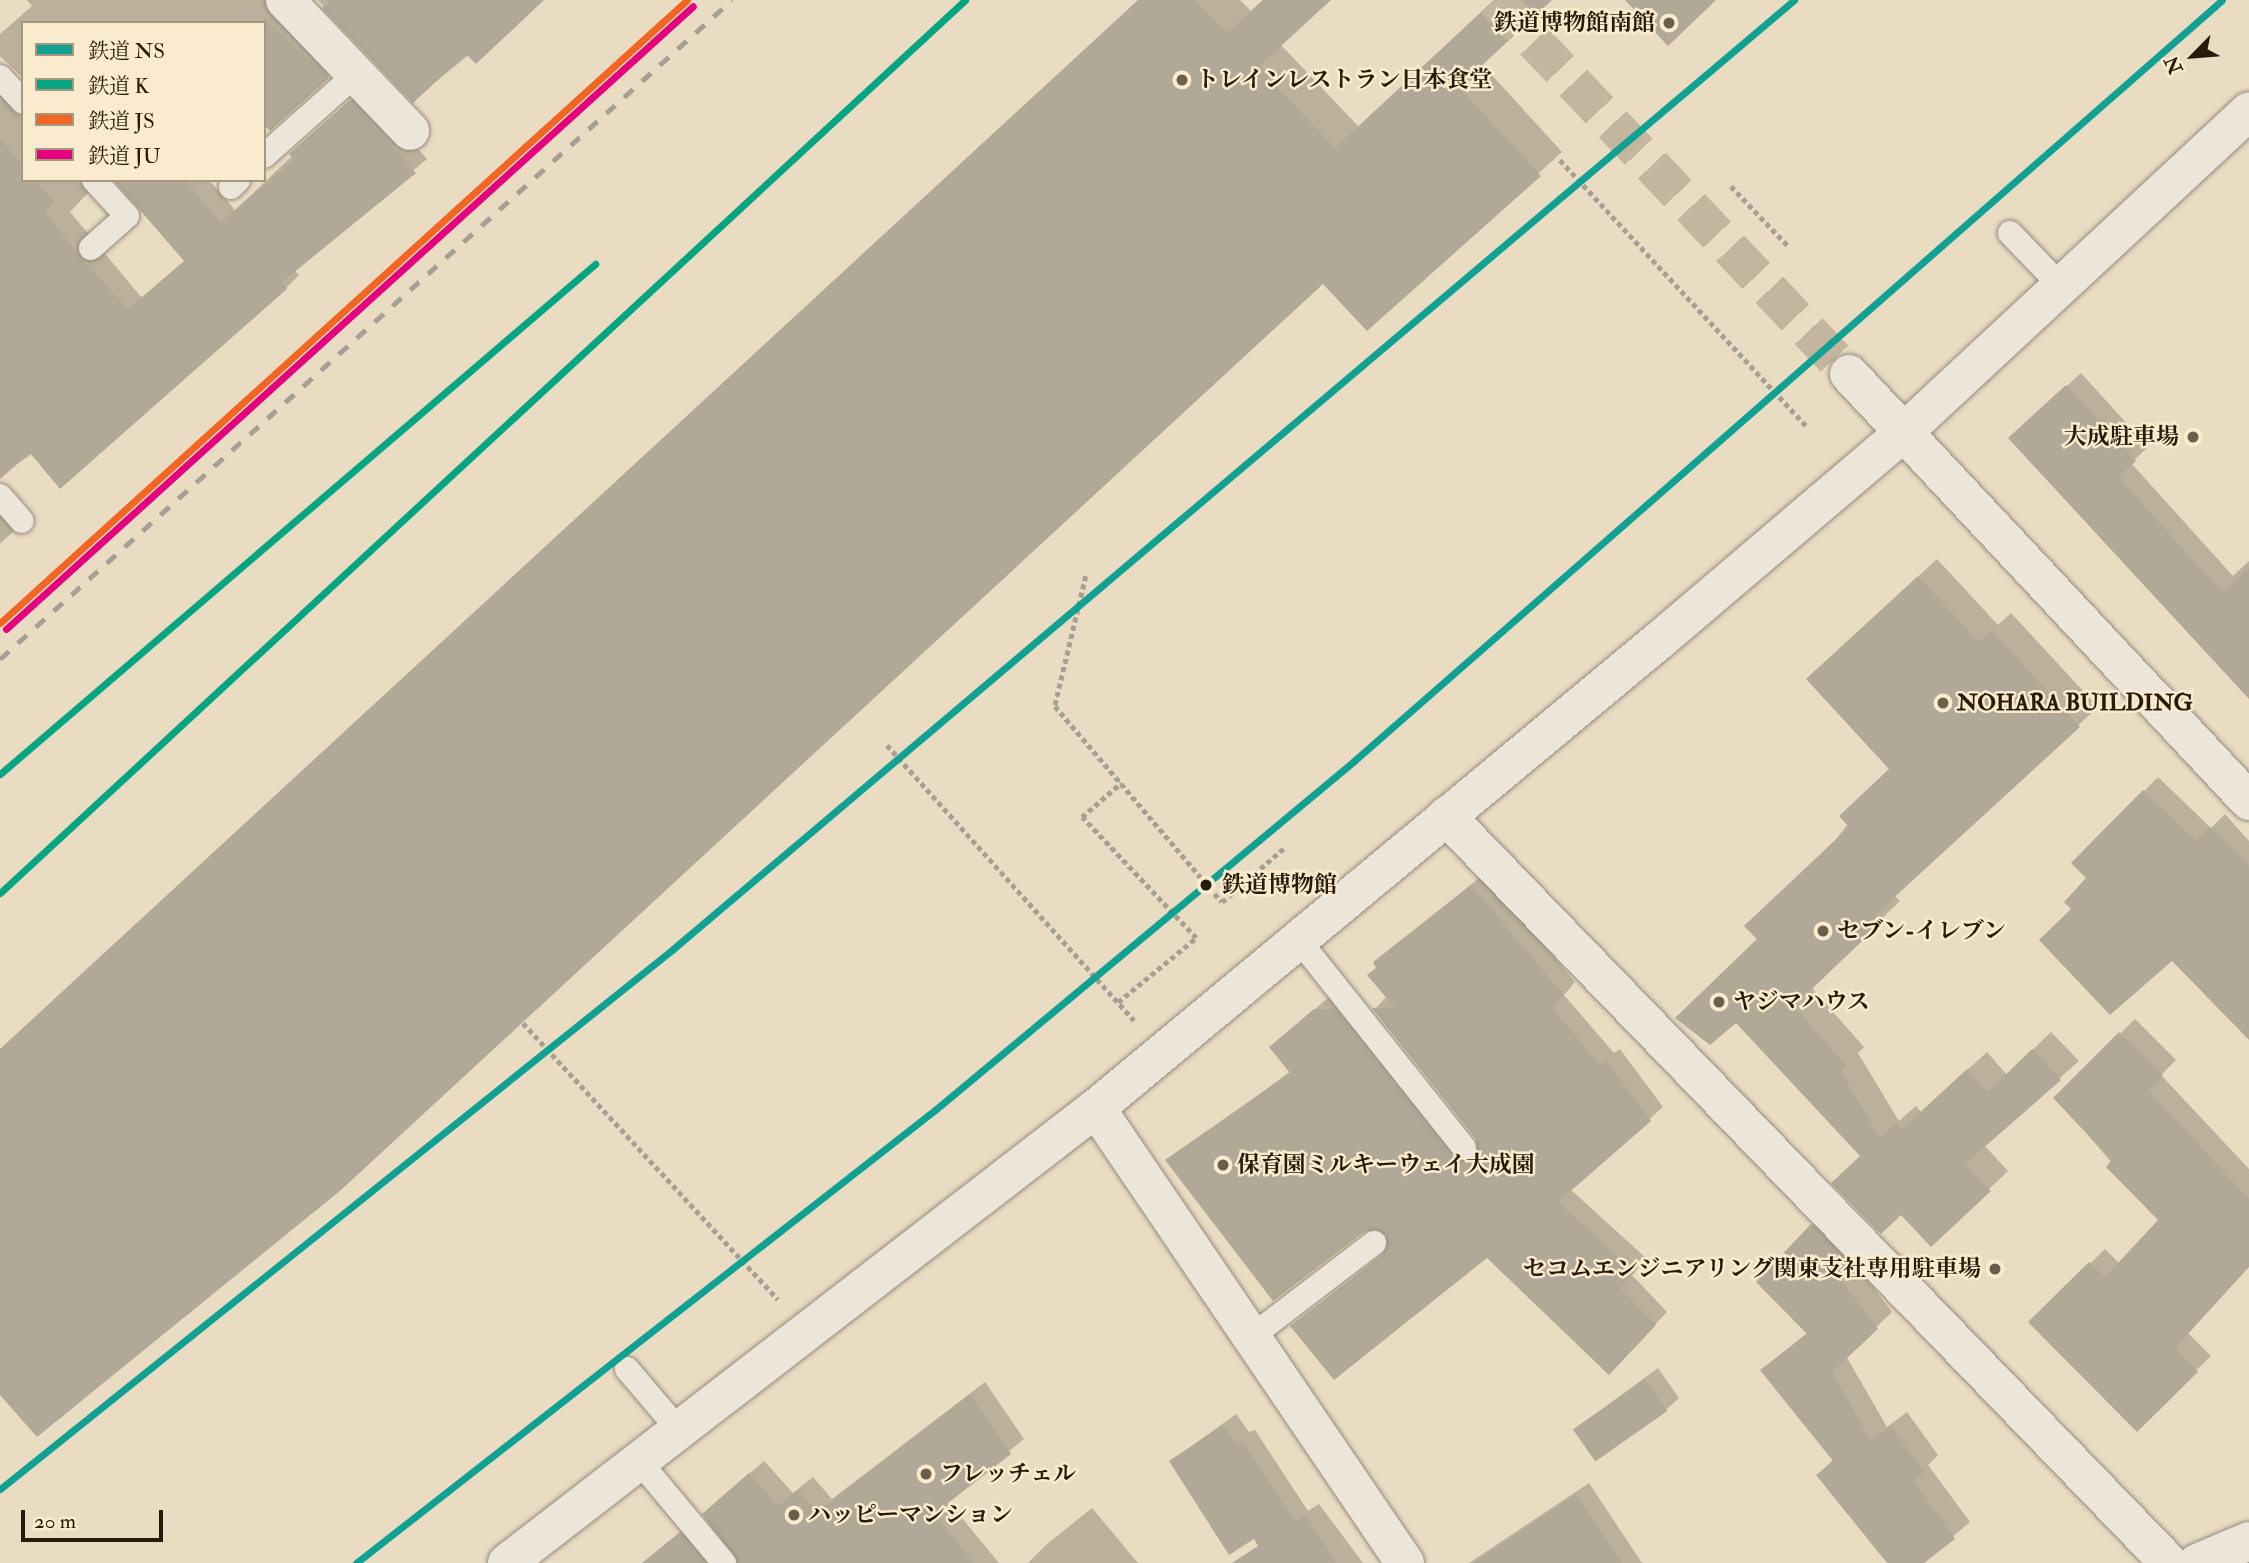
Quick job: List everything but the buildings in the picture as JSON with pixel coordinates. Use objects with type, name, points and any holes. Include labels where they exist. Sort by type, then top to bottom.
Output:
[{"type":"street","points":[[285,0],[410,131]]},
{"type":"street","points":[[507,1563],[1096,1108],[1904,432],[2249,111]]},
{"type":"street","points":[[1849,374],[2242,782]]},
{"type":"street","points":[[1446,816],[2169,1563]]},
{"type":"street","points":[[1096,1108],[1405,1563]]},
{"type":"street","points":[[2197,1563],[2249,1541]]},
{"type":"lane","points":[[266,154],[356,74]]},
{"type":"lane","points":[[0,78],[21,100]]},
{"type":"lane","points":[[91,248],[127,216],[96,182]]},
{"type":"lane","points":[[2010,233],[2061,286]]},
{"type":"lane","points":[[0,496],[22,520]]},
{"type":"lane","points":[[1298,939],[1464,1148]]},
{"type":"lane","points":[[1251,1337],[1374,1243]]},
{"type":"lane","points":[[627,1369],[679,1430]]},
{"type":"lane","points":[[639,1461],[724,1563]]},
{"type":"path","points":[[1560,160],[1807,427]]},
{"type":"path","points":[[1731,186],[1789,247]]},
{"type":"path","points":[[1086,576],[1055,706],[1222,902],[1284,848]]},
{"type":"path","points":[[887,745],[1139,1026]]},
{"type":"path","points":[[1118,1002],[1196,938],[1082,817],[1121,783]]},
{"type":"path","points":[[523,1023],[808,1331]]},
{"type":"tunnel","points":[[1495,0],[1849,374]]},
{"type":"railway","points":[[0,659],[732,0]]},
{"type":"rail line","name":"JS","points":[[0,623],[687,0]]},
{"type":"rail line","name":"K","points":[[0,893],[965,0]]},
{"type":"rail line","name":"NS","points":[[0,1489],[673,949],[1794,0]]},
{"type":"rail line","name":"NS","points":[[356,1563],[935,1110],[1354,761],[2222,0]]},
{"type":"rail line","name":"JU","points":[[6,629],[693,6]]},
{"type":"rail line","name":"K","points":[[0,774],[595,264]]},
{"type":"place","name":"鉄道博物館南館","points":[[1669,23]]},
{"type":"place","name":"トレインレストラン日本食堂","points":[[1182,80]]},
{"type":"place","name":"大成駐車場","points":[[2193,437]]},
{"type":"place","name":"NOHARA BUILDING","points":[[1943,703]]},
{"type":"place","name":"鉄道博物館","points":[[1206,885]]},
{"type":"place","name":"セブン-イレブン","points":[[1823,931]]},
{"type":"place","name":"ヤジマハウス","points":[[1719,1002]]},
{"type":"place","name":"保育園ミルキーウェイ大成園","points":[[1223,1165]]},
{"type":"place","name":"セコムエンジニアリング関東支社専用駐車場","points":[[1995,1269]]},
{"type":"place","name":"フレッチェル","points":[[926,1474]]},
{"type":"place","name":"ハッピーマンション","points":[[794,1515]]}]
